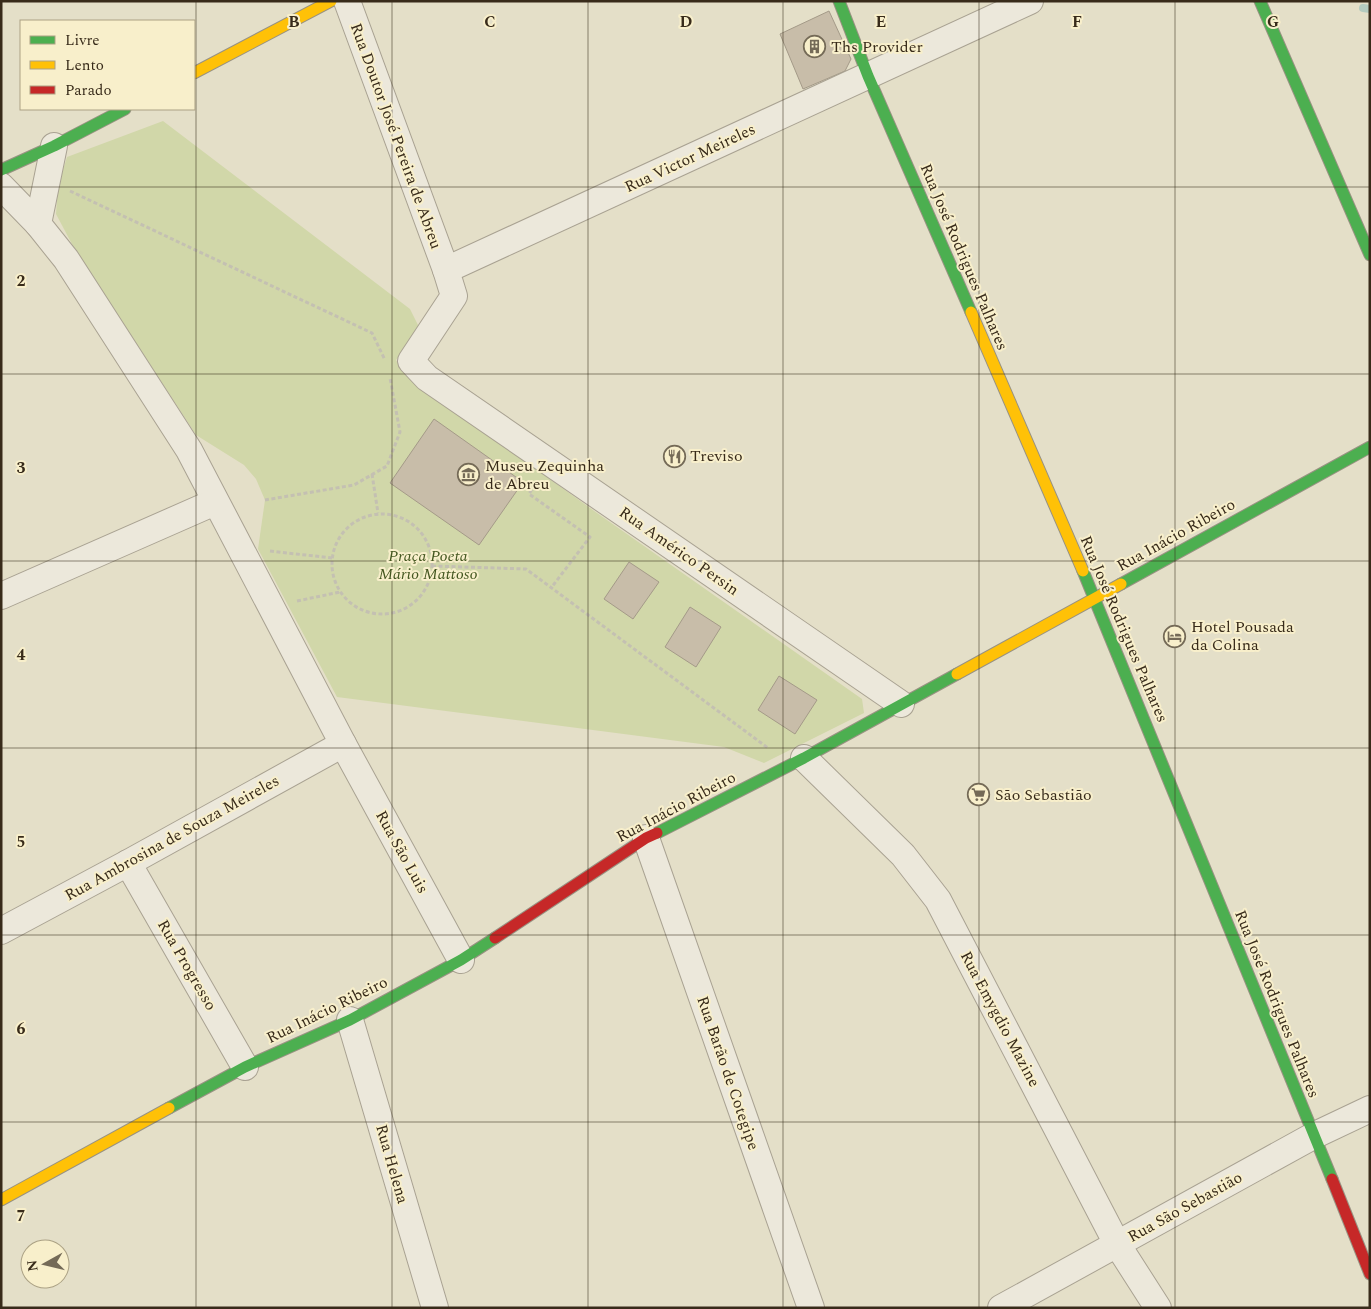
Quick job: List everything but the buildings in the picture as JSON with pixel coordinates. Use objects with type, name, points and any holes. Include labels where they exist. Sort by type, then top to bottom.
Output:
[{"type":"street","points":[[195,72],[331,1]]},
{"type":"street","name":"Rua Doutor José Pereira de Abreu","points":[[347,1],[446,270]]},
{"type":"street","name":"Rua José Rodrigues Palhares","points":[[839,1],[868,76],[1095,598],[1370,1274]]},
{"type":"street","name":"Rua Victor Meireles","points":[[446,270],[1030,1]]},
{"type":"street","points":[[1260,1],[1370,255]]},
{"type":"street","points":[[1,170],[54,146],[123,110]]},
{"type":"street","points":[[38,224],[54,146]]},
{"type":"street","name":"Rua São Luis","points":[[1,186],[38,224],[66,259],[184,441],[343,744],[461,960]]},
{"type":"street","points":[[396,367],[454,296],[446,270]]},
{"type":"street","name":"Rua Américo Persin","points":[[396,367],[426,378],[901,704]]},
{"type":"street","name":"Rua Inácio Ribeiro","points":[[1,1200],[245,1067],[350,1020],[461,960],[646,838],[804,758],[1370,447]]},
{"type":"street","points":[[1,596],[215,502]]},
{"type":"street","name":"Rua Ambrosina de Souza Meireles","points":[[1,931],[343,744]]},
{"type":"street","name":"Rua Emygdio Mazine","points":[[804,758],[903,855],[938,900],[1117,1244],[1158,1308]]},
{"type":"street","name":"Rua Barão de Cotegipe","points":[[646,838],[811,1308]]},
{"type":"street","name":"Rua Progresso","points":[[128,863],[245,1067]]},
{"type":"street","name":"Rua Helena","points":[[350,1020],[435,1308]]},
{"type":"street","name":"Rua São Sebastião","points":[[1001,1308],[1313,1136],[1370,1109]]},
{"type":"path","points":[[67,190],[372,333],[396,367],[391,380],[400,432],[387,466],[354,485],[265,500]]},
{"type":"path","points":[[391,380],[399,386]]},
{"type":"path","points":[[372,474],[378,513]]},
{"type":"path","points":[[527,478],[535,484],[530,494],[590,537],[551,588]]},
{"type":"path","points":[[378,513],[395,515],[411,522],[423,534],[430,550],[432,566],[429,582],[421,595],[410,606],[395,613],[380,614],[364,611],[350,603],[340,592],[333,576],[332,558],[337,541],[347,527],[361,517],[378,513]]},
{"type":"path","points":[[267,550],[332,558]]},
{"type":"path","points":[[432,566],[526,569],[770,750]]},
{"type":"path","points":[[296,601],[340,592]]},
{"type":"green space","name":"Praça Poeta Mário Mattoso","points":[[163,121],[410,309],[420,329],[396,360],[405,375],[597,513],[862,699],[864,713],[764,763],[724,747],[337,697],[258,549],[265,500],[256,479],[244,465],[196,435],[73,246],[56,214],[58,186],[67,157]]},
{"type":"waterway","points":[[1363,8],[1370,9]]},
{"type":"traffic: fast","points":[[839,1],[868,76],[971,312]]},
{"type":"traffic: fast","points":[[1260,1],[1370,255]]},
{"type":"traffic: fast","points":[[1,170],[54,146],[123,110]]},
{"type":"traffic: fast","points":[[1121,584],[1370,447]]},
{"type":"traffic: fast","points":[[1083,571],[1332,1179]]},
{"type":"traffic: fast","points":[[657,833],[804,758],[957,674]]},
{"type":"traffic: fast","points":[[169,1108],[245,1067],[350,1020],[461,960],[495,938]]},
{"type":"traffic: slow","points":[[195,72],[331,1]]},
{"type":"traffic: slow","points":[[971,312],[1083,571]]},
{"type":"traffic: slow","points":[[957,674],[1121,584]]},
{"type":"traffic: slow","points":[[1,1200],[169,1108]]},
{"type":"traffic: jam","points":[[495,938],[646,838],[657,833]]},
{"type":"traffic: jam","points":[[1332,1179],[1370,1274]]},
{"type":"place","name":"Ths Provider","points":[[815,47]]},
{"type":"place","name":"Treviso","points":[[674,456]]},
{"type":"place","name":"Museu Zequinha de Abreu","points":[[469,475]]},
{"type":"place","name":"Hotel Pousada da Colina","points":[[1175,636]]},
{"type":"place","name":"São Sebastião","points":[[979,795]]}]
